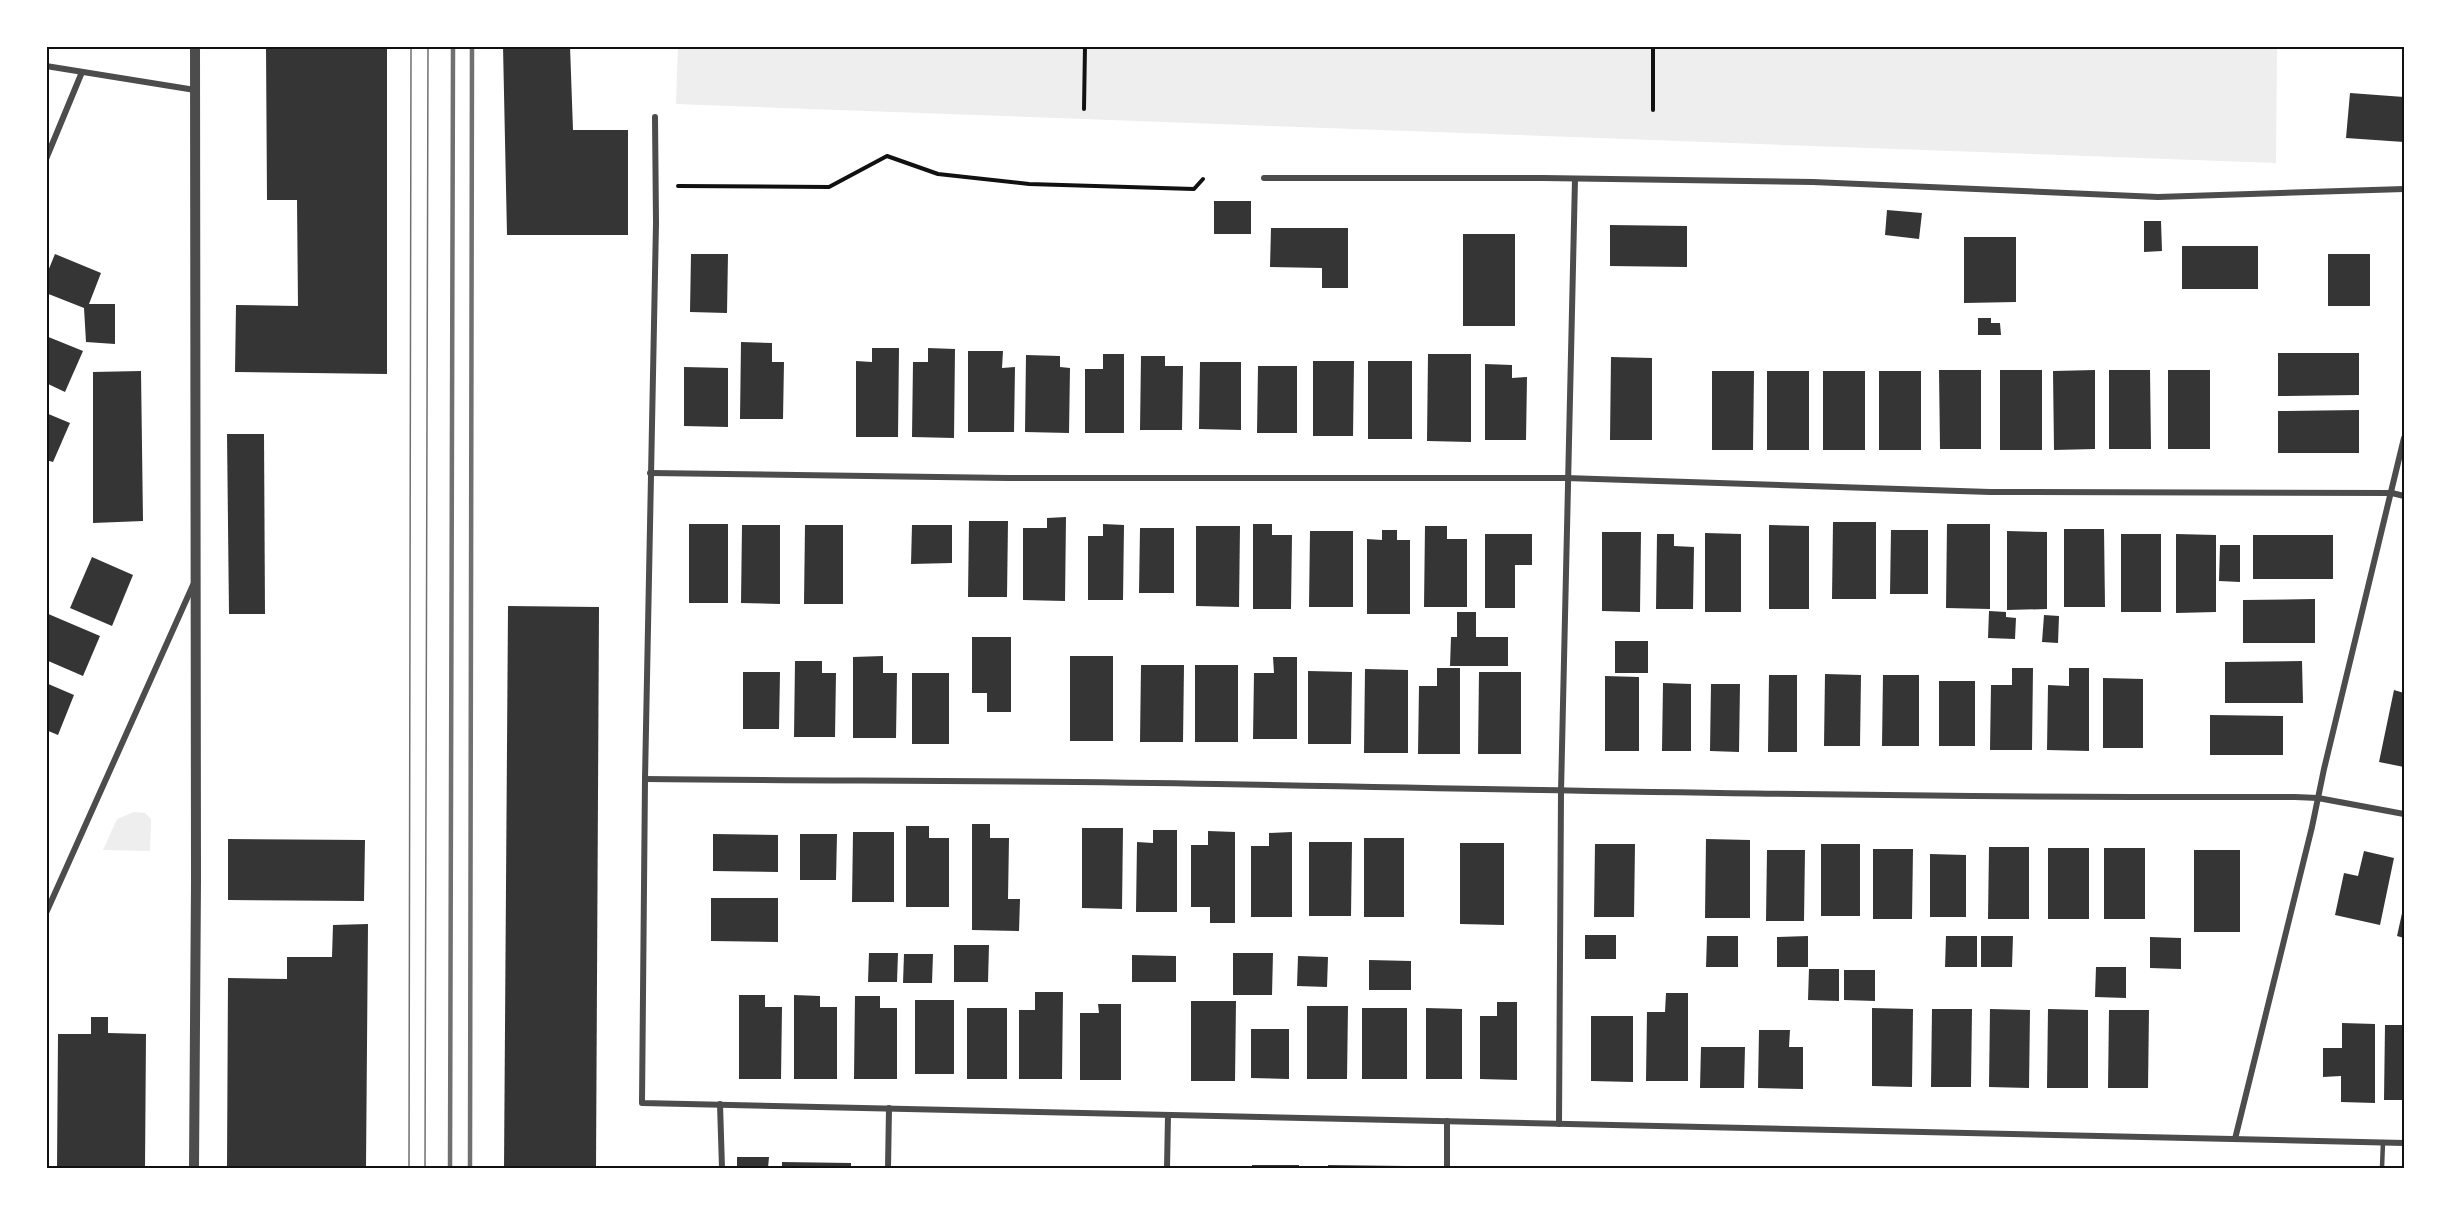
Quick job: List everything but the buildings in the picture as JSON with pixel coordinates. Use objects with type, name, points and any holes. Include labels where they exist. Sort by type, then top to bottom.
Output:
[{"type":"street","points":[[194,1168],[195,46]]},
{"type":"street","points":[[46,66],[195,90]]},
{"type":"street","points":[[46,159],[82,72]]},
{"type":"street","points":[[655,117],[656,223],[645,779],[642,1103],[2404,1143]]},
{"type":"street","points":[[1264,178],[1813,182],[2158,197],[2404,189]]},
{"type":"street","points":[[1559,1124],[1566,478],[1575,180]]},
{"type":"street","points":[[2235,1139],[2404,438]]},
{"type":"street","points":[[650,472],[1008,478],[1566,478],[1990,492],[2392,493],[2404,496]]},
{"type":"street","points":[[46,913],[196,580]]},
{"type":"street","points":[[645,779],[1225,784],[1561,792],[2052,798],[2318,798],[2404,814]]},
{"type":"street","points":[[720,1104],[722,1168]]},
{"type":"street","points":[[888,1168],[889,1108]]},
{"type":"street","points":[[1167,1168],[1168,1115]]},
{"type":"street","points":[[1447,1121],[1447,1168]]},
{"type":"lane","points":[[2382,1168],[2383,1142]]},
{"type":"path","points":[[1084,109],[1085,46]]},
{"type":"path","points":[[1653,46],[1653,110]]},
{"type":"path","points":[[678,186],[829,187],[887,156],[938,174],[1029,184],[1194,189],[1203,178]]},
{"type":"shaded area","points":[[678,46],[2314,47],[2277,49],[2276,163],[676,104]]},
{"type":"shaded area","points":[[134,812],[145,813],[151,819],[150,851],[103,850],[117,819]]},
{"type":"tram line","points":[[409,1168],[411,46]]},
{"type":"tram line","points":[[425,1168],[428,46]]},
{"type":"railway","points":[[450,1168],[453,46]]},
{"type":"railway","points":[[470,1168],[472,46]]}]
